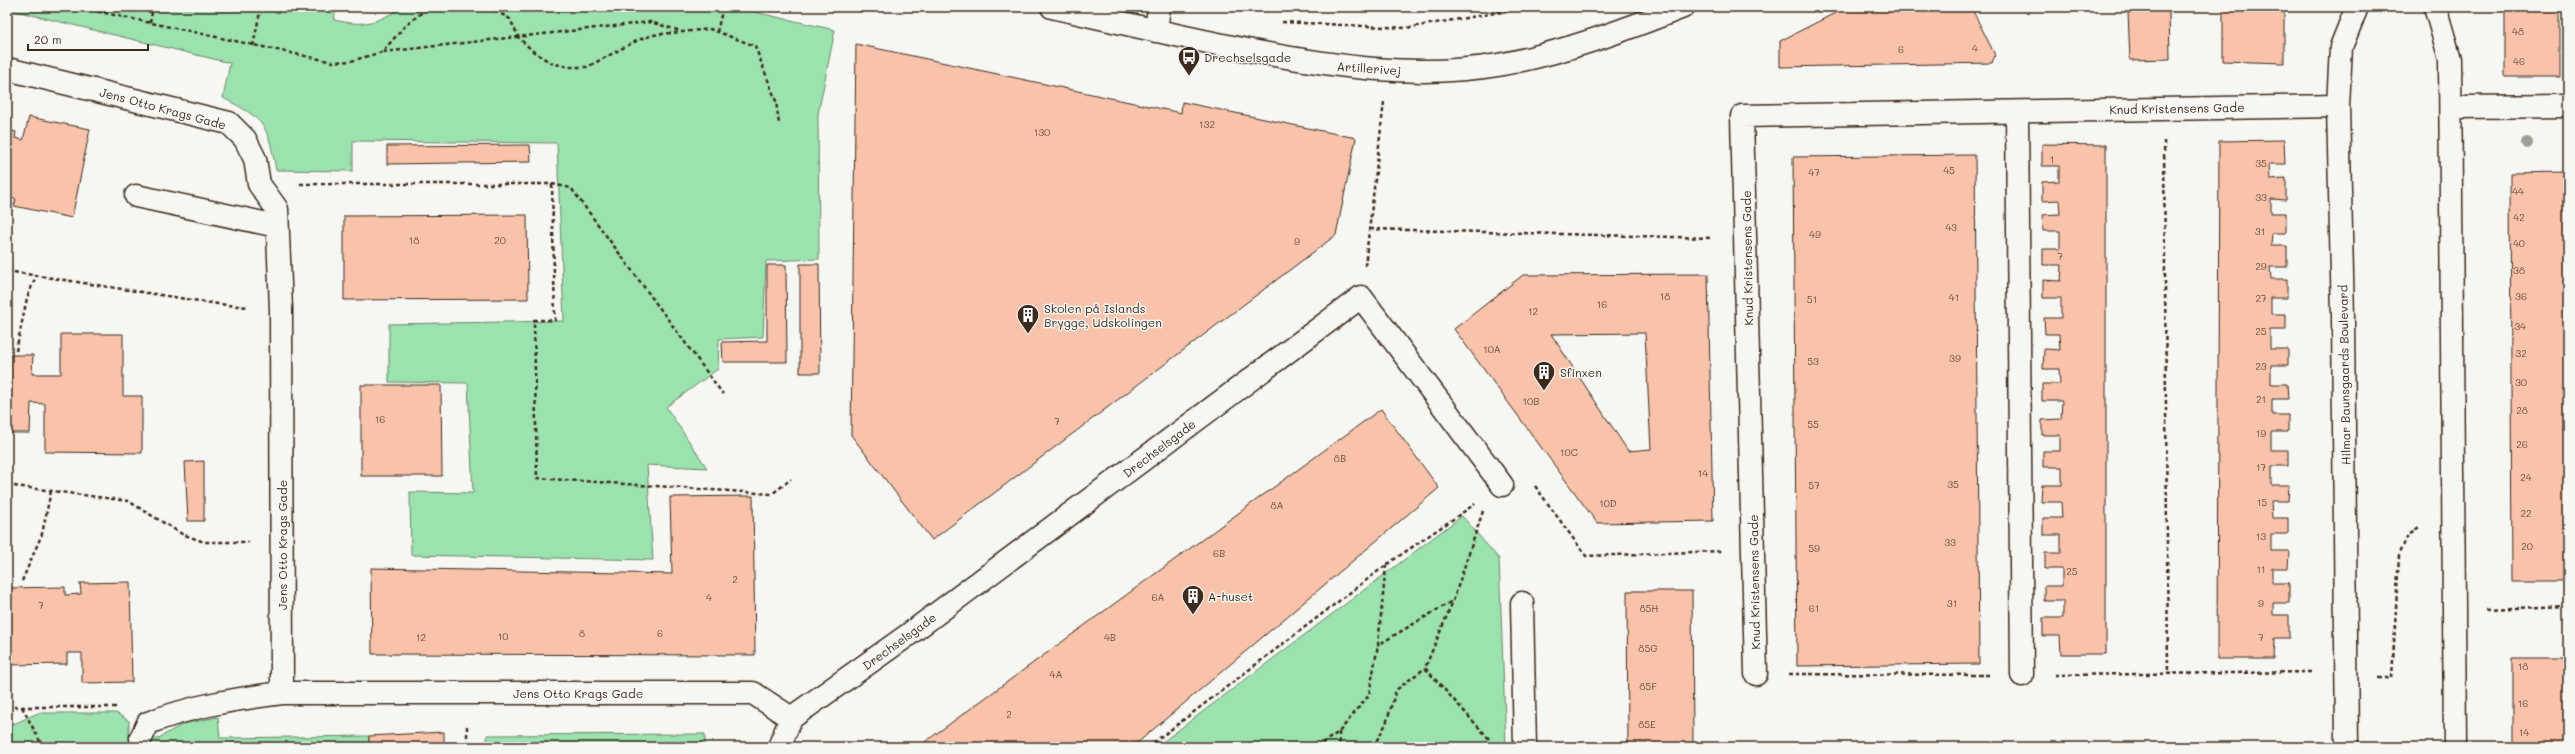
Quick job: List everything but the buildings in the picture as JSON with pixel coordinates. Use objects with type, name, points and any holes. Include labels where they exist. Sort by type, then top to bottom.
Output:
[{"type":"street","name":"Artillerivej","points":[[1052,7],[1156,31],[1322,64],[1420,72],[1496,65],[1545,55],[1602,39],[1683,7]]},
{"type":"street","points":[[1156,31],[1159,7]]},
{"type":"street","name":"Hilmar Baunsgaards Boulevard","points":[[2347,747],[2343,317],[2338,106],[2341,47],[2357,7]]},
{"type":"street","points":[[2435,7],[2450,59],[2455,526],[2455,747]]},
{"type":"street","name":"Jens Otto Krags Gade","points":[[7,69],[229,123],[245,139],[255,160],[260,184],[277,210],[281,309],[283,543],[282,693],[753,693],[791,718]]},
{"type":"street","name":"Knud Kristensens Gade","points":[[1756,674],[1742,116],[2338,106]]},
{"type":"street","points":[[2451,107],[2568,106]]},
{"type":"street","points":[[2017,112],[2022,675]]},
{"type":"street","points":[[136,196],[277,226]]},
{"type":"street","points":[[1361,297],[1495,489]]},
{"type":"street","name":"Drechselsgade","points":[[791,718],[915,630],[1361,297]]},
{"type":"street","points":[[1522,603],[1525,747]]},
{"type":"street","points":[[141,738],[148,723],[175,713],[224,700],[282,693]]},
{"type":"street","points":[[779,747],[791,718]]},
{"type":"path","points":[[77,7],[333,62],[351,61],[382,52],[519,38],[650,22],[683,32]]},
{"type":"path","points":[[150,23],[153,7]]},
{"type":"path","points":[[253,46],[261,7]]},
{"type":"path","points":[[382,52],[406,25],[429,7]]},
{"type":"path","points":[[489,7],[510,19],[519,38],[534,52],[551,63],[569,67],[587,67],[638,40],[653,35],[710,29],[755,46],[776,101],[779,124]]},
{"type":"path","points":[[717,32],[723,7]]},
{"type":"path","points":[[1274,22],[1290,21],[1406,28],[1531,7]]},
{"type":"path","points":[[1361,297],[1388,70]]},
{"type":"path","points":[[2164,108],[2168,674]]},
{"type":"path","points":[[260,184],[552,184],[571,188],[723,394]]},
{"type":"path","points":[[552,184],[555,320],[534,320],[537,478],[772,494],[791,479]]},
{"type":"path","points":[[1370,229],[1746,239]]},
{"type":"path","points":[[7,272],[218,304],[281,309]]},
{"type":"path","points":[[16,351],[27,298],[36,276]]},
{"type":"path","points":[[1148,747],[1386,565],[1523,470],[1586,556],[1753,549]]},
{"type":"path","points":[[7,485],[128,501],[182,534],[204,542],[283,543]]},
{"type":"path","points":[[1373,747],[1386,724],[1396,690],[1425,668],[1453,601],[1495,489]]},
{"type":"path","points":[[22,581],[42,534],[51,491]]},
{"type":"path","points":[[2347,678],[2392,678],[2399,556],[2407,537],[2418,526],[2455,526]]},
{"type":"path","points":[[1316,747],[1339,732],[1370,695],[1378,645],[1386,565]]},
{"type":"path","points":[[1378,645],[1453,601]]},
{"type":"path","points":[[2455,610],[2568,606]]},
{"type":"path","points":[[1425,668],[1497,747]]},
{"type":"path","points":[[22,707],[43,747]]},
{"type":"path","points":[[1339,732],[1340,747]]},
{"type":"green space","points":[[7,7],[336,7],[334,20],[362,23],[385,17],[403,7],[732,7],[835,30],[818,114],[819,259],[766,261],[763,337],[719,339],[718,369],[666,407],[707,468],[647,465],[653,560],[411,555],[410,492],[473,493],[468,383],[389,382],[389,324],[564,321],[557,143],[353,141],[353,171],[276,170],[267,133],[262,125],[248,112],[223,98],[230,63],[7,9]]},
{"type":"green space","points":[[1462,516],[1499,559],[1506,747],[1156,747]]},
{"type":"green space","points":[[38,713],[116,713],[129,721],[129,739],[157,739],[183,724],[218,717],[220,738],[369,736],[369,747],[7,747],[7,727]]},
{"type":"green space","points":[[705,734],[705,747],[487,747],[487,735]]},
{"type":"place","name":"Drechselsgade","points":[[1189,76]]},
{"type":"place","name":"Skolen på Islands Brygge, Udskolingen","points":[[1028,334]]},
{"type":"place","name":"Sfinxen","points":[[1544,392]]},
{"type":"place","name":"A-huset","points":[[1193,616]]}]
